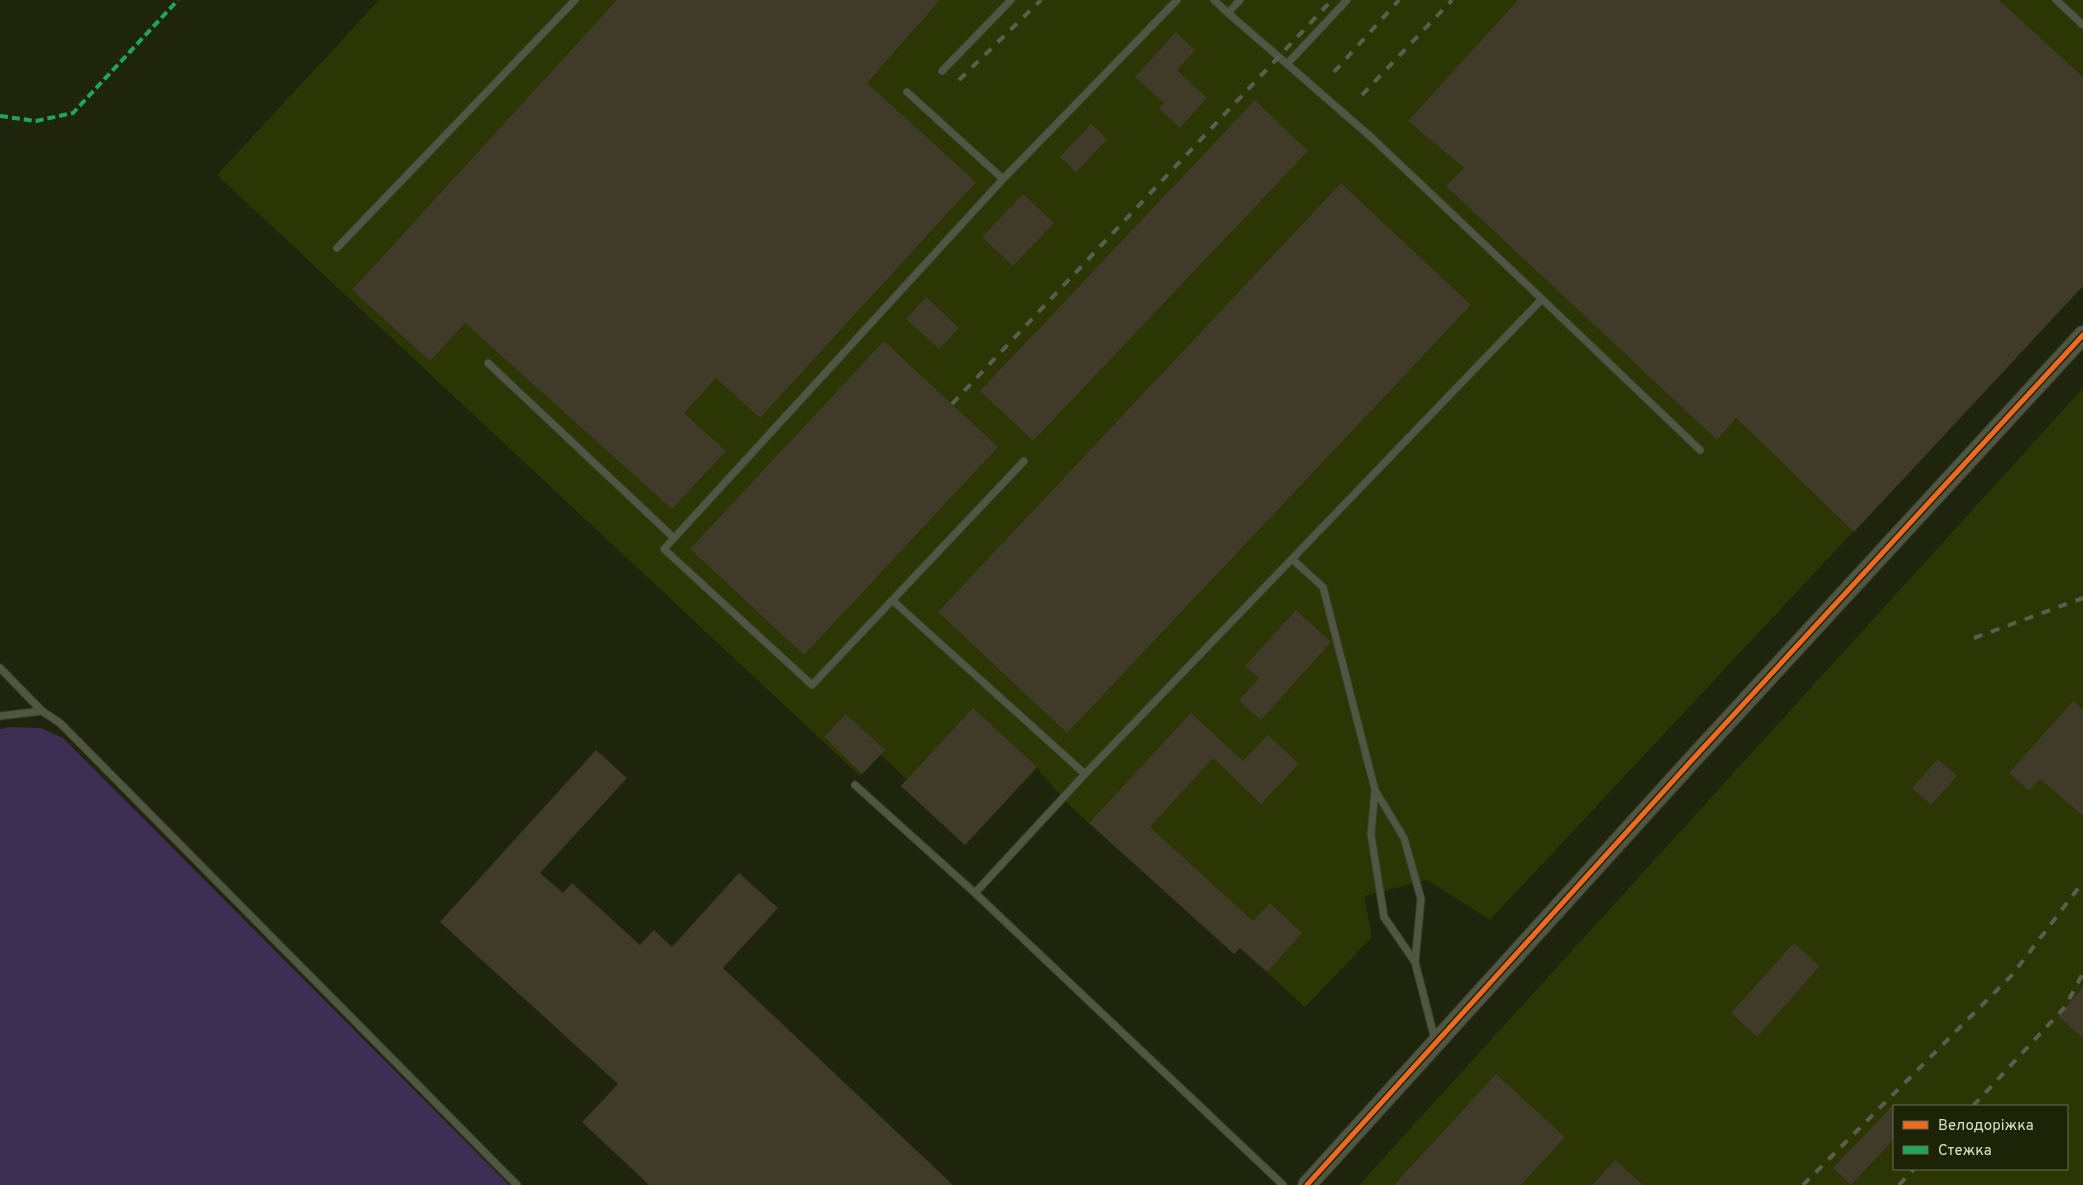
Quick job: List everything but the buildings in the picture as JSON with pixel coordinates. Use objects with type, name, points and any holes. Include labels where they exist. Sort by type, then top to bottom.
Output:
[{"type":"street","points":[[1307,1185],[1692,760],[2083,335]]},
{"type":"lane","points":[[337,248],[575,0]]},
{"type":"lane","points":[[942,71],[1011,0]]},
{"type":"lane","points":[[1024,461],[812,685],[664,549],[1003,179],[1177,0]]},
{"type":"lane","points":[[1214,0],[1370,137],[1700,450]]},
{"type":"lane","points":[[1228,13],[1240,0]]},
{"type":"lane","points":[[1287,64],[1346,0]]},
{"type":"lane","points":[[2056,0],[2083,25]]},
{"type":"lane","points":[[907,92],[1003,179]]},
{"type":"lane","points":[[975,893],[1085,774],[1542,299]]},
{"type":"lane","points":[[488,363],[674,538]]},
{"type":"lane","points":[[1292,558],[1323,587],[1375,790],[1404,838],[1421,899],[1415,962],[1435,1043]]},
{"type":"lane","points":[[892,600],[1085,774]]},
{"type":"lane","points":[[0,668],[42,712],[60,723],[517,1185]]},
{"type":"lane","points":[[0,716],[42,712]]},
{"type":"lane","points":[[855,785],[975,893],[1283,1185]]},
{"type":"lane","points":[[1375,790],[1371,834],[1384,917],[1415,962]]},
{"type":"shaded area","points":[[379,0],[2083,0],[2083,286],[1490,920],[1427,880],[1364,896],[1372,937],[1305,1007],[1240,948],[1234,954],[1068,804],[1037,768],[965,845],[901,786],[906,779],[881,755],[860,776],[217,175]]},
{"type":"shaded area","points":[[2083,388],[2083,1185],[1359,1185]]},
{"type":"shaded area","points":[[10,727],[41,728],[63,738],[509,1185],[0,1185],[0,729]]},
{"type":"railway","points":[[959,80],[1041,0]]},
{"type":"railway","points":[[952,404],[1332,0]]},
{"type":"railway","points":[[1334,72],[1399,0]]},
{"type":"railway","points":[[1362,95],[1452,0]]},
{"type":"railway","points":[[1974,638],[2083,598]]},
{"type":"railway","points":[[1803,1185],[2012,975],[2083,882]]},
{"type":"railway","points":[[1974,1105],[2065,1007],[2083,973]]},
{"type":"railway","points":[[1899,1185],[1913,1170]]},
{"type":"marked path","points":[[0,116],[36,121],[73,113],[178,0]]},
{"type":"cycle path","points":[[1307,1185],[1692,760],[2083,335]]}]
